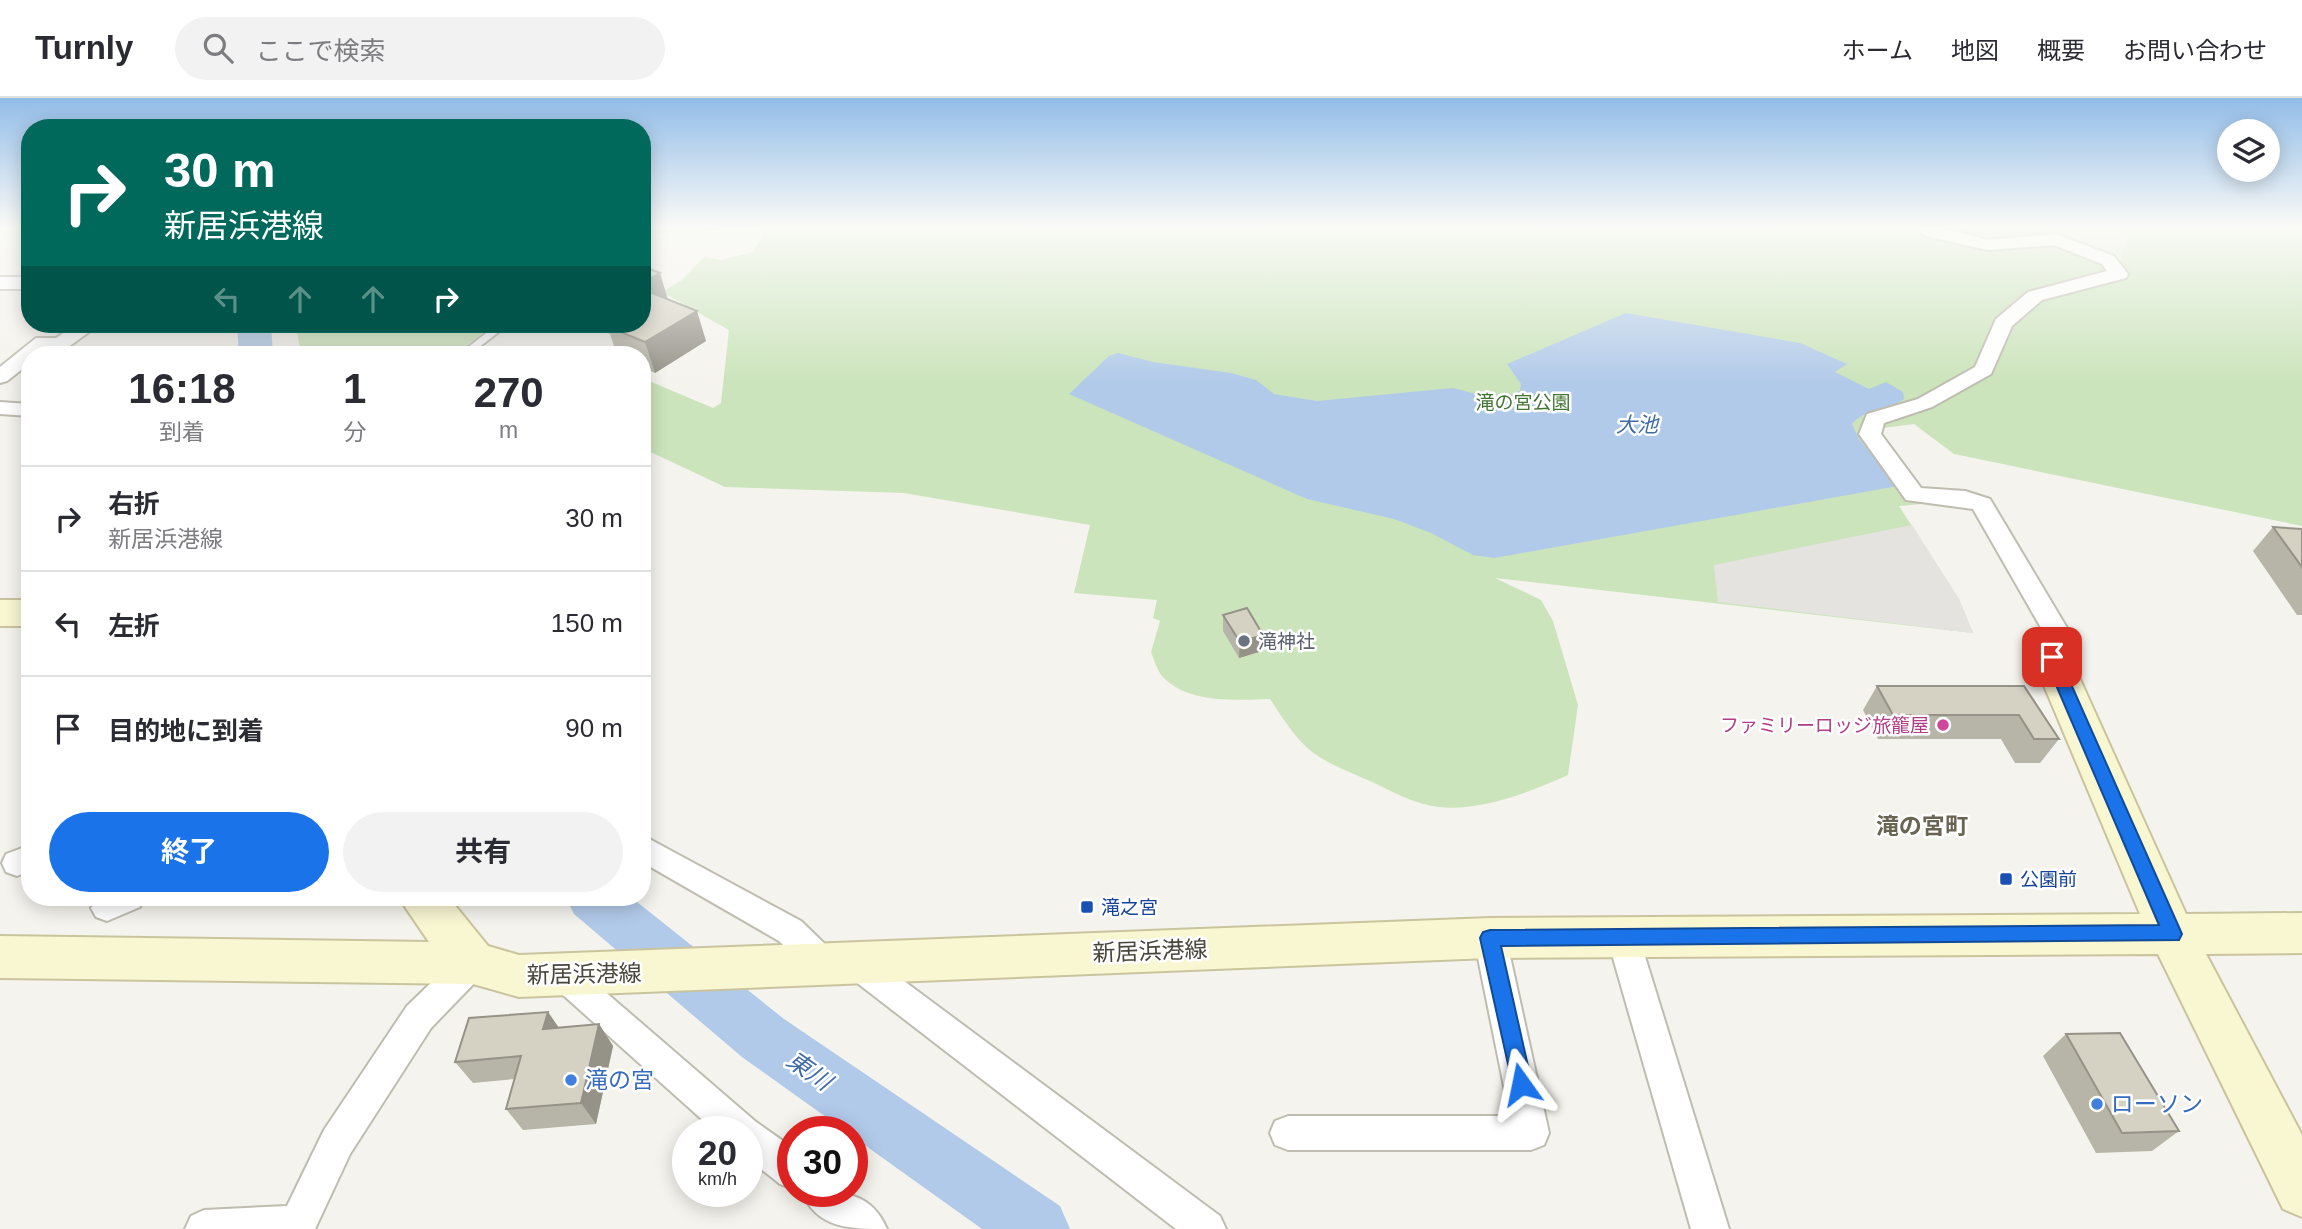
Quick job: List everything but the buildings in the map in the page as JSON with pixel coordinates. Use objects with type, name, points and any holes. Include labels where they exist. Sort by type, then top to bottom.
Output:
[{"type":"main road","points":[[0,613],[21,614]]},
{"type":"main road","points":[[2052,657],[2172,934],[2302,1190]]},
{"type":"main road","points":[[428,906],[473,963]]},
{"type":"main road","name":"新居浜港線","points":[[0,957],[473,963],[519,976],[774,969],[839,962],[1490,938],[2302,933]]},
{"type":"street","points":[[2052,657],[2057,633],[1982,504],[1965,498],[1914,495],[1870,434],[1875,419],[1925,403],[1984,370],[2003,323],[2035,296],[2105,278]]},
{"type":"street","points":[[0,283],[21,283]]},
{"type":"street","points":[[38,346],[43,342],[60,344],[76,333]]},
{"type":"street","points":[[0,377],[21,360]]},
{"type":"street","points":[[0,408],[21,409]]},
{"type":"street","points":[[651,852],[839,962],[1208,1229]]},
{"type":"street","points":[[1623,937],[1710,1229]]},
{"type":"street","points":[[1288,1133],[1531,1133],[1490,938]]},
{"type":"street","points":[[204,1229],[296,1227],[337,1142],[419,1017],[473,963]]},
{"type":"street","points":[[583,975],[726,1116]]},
{"type":"street","points":[[763,1148],[777,1159]]},
{"type":"street","points":[[839,1207],[868,1229]]},
{"type":"lane","points":[[475,346],[492,333]]},
{"type":"green space","name":"滝の宮公園","points":[[684,278],[2302,278],[2302,526],[1954,454],[1914,424],[1883,428],[1881,437],[1913,479],[1922,504],[1899,506],[1959,599],[1973,633],[1495,578],[1541,600],[1553,621],[1578,705],[1568,775],[1498,801],[1441,807],[1396,794],[1322,758],[1301,742],[1270,699],[1243,700],[1199,696],[1173,686],[1157,668],[1151,652],[1160,621],[1153,618],[1157,600],[1074,593],[1090,525],[904,493],[725,487],[651,452],[651,382],[713,408],[721,403],[729,330],[662,292]]},
{"type":"green space","points":[[297,333],[483,333],[466,346],[300,346]]},
{"type":"shaded area","points":[[1912,525],[1959,599],[1973,633],[1718,602],[1714,565]]},
{"type":"water","name":"大池","points":[[1626,313],[1800,343],[1847,364],[1835,372],[1869,389],[1886,382],[1903,392],[1904,399],[1898,403],[1870,412],[1852,424],[1859,439],[1898,486],[1494,558],[1473,555],[1431,533],[1394,519],[1307,499],[1069,394],[1109,356],[1118,353],[1153,362],[1231,373],[1256,380],[1274,394],[1317,401],[1453,388],[1488,397],[1510,395],[1520,391],[1521,384],[1507,364]]},
{"type":"waterway","name":"東川","points":[[255,333],[255,346]]},
{"type":"waterway","name":"東川","points":[[603,906],[763,1038],[1037,1229]]},
{"type":"place","name":"滝神社","points":[[1244,641]]},
{"type":"place","name":"ファミリーロッジ旅籠屋","points":[[1943,725]]},
{"type":"place","name":"公園前","points":[[2006,879]]},
{"type":"place","name":"滝之宮","points":[[1087,907]]},
{"type":"place","name":"滝の宮","points":[[571,1080]]},
{"type":"place","name":"ローソン","points":[[2097,1104]]},
{"type":"district","name":"滝の宮町","points":[[1922,826]]},
{"type":"route","points":[[1521,1084],[1490,938],[2172,934],[2052,657]]}]
